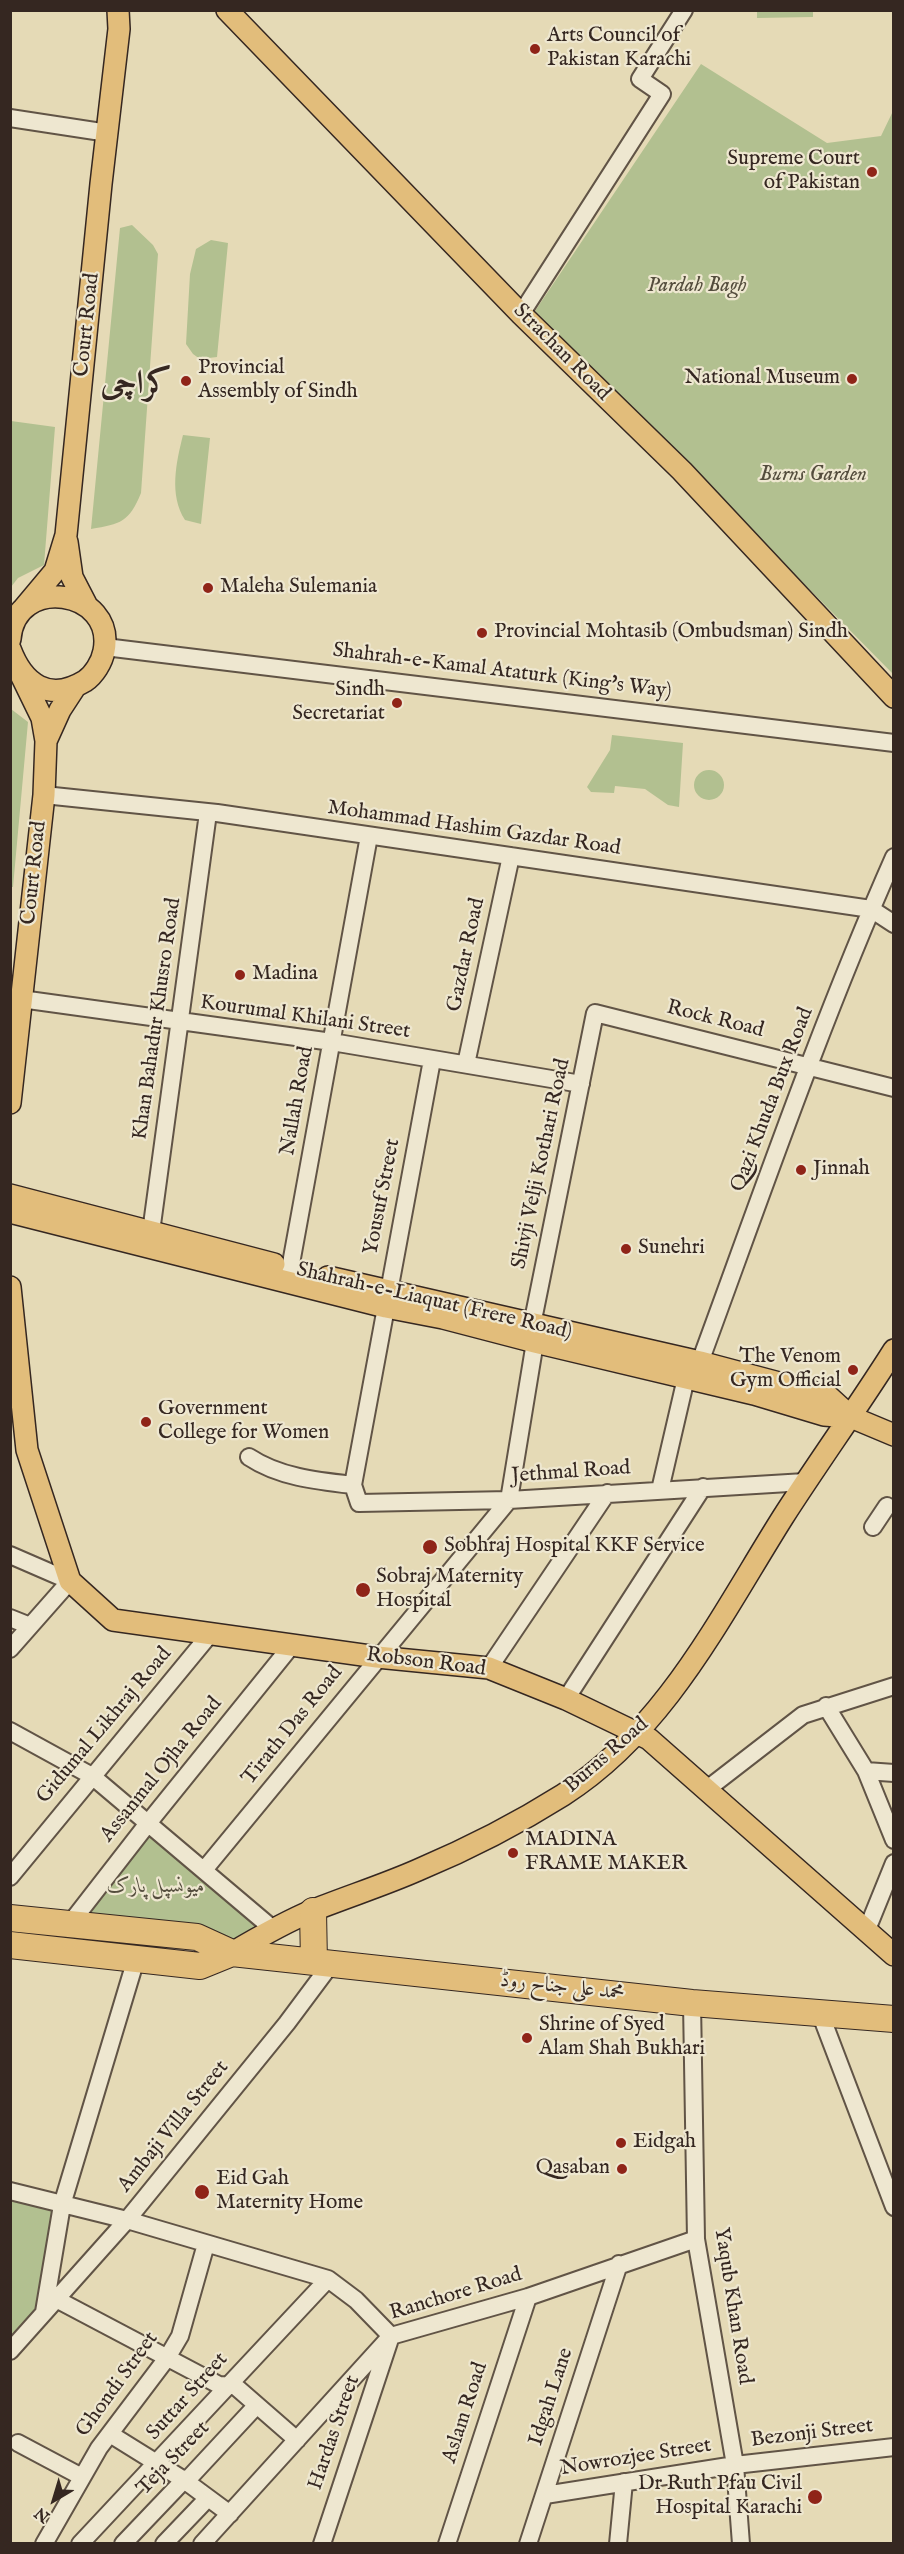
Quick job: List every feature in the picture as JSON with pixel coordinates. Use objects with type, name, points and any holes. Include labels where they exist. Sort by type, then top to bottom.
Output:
[{"type":"highway","points":[[313,1911],[323,1963]]},
{"type":"highway","name":"محمد علی جناح روڈ","points":[[10,1918],[197,1937],[232,1953],[692,2003],[894,2019]]},
{"type":"highway","name":"محمد علی جناح روڈ","points":[[10,1946],[200,1966],[232,1953]]},
{"type":"main road","name":"Strachan Road","points":[[227,10],[242,19],[521,314],[682,471],[894,697]]},
{"type":"main road","name":"Court Road","points":[[10,639],[15,621],[55,571],[66,535],[122,17]]},
{"type":"main road","points":[[66,535],[72,578],[87,606],[98,619],[103,631],[105,647]]},
{"type":"main road","points":[[24,608],[35,601],[51,596],[78,600],[87,606]]},
{"type":"main road","name":"Court Road","points":[[10,1102],[44,795],[46,741],[60,710],[75,687],[89,678],[102,659],[105,647]]},
{"type":"main road","points":[[14,659],[24,676],[38,686],[52,691],[75,687]]},
{"type":"main road","points":[[14,659],[42,718],[46,741]]},
{"type":"main road","name":"Shahrah-e-Liaquat (Frere Road)","points":[[10,1195],[290,1269],[443,1318],[533,1334],[693,1370],[754,1394],[824,1415],[851,1417],[894,1435]]},
{"type":"main road","name":"Shahrah-e-Liaquat (Frere Road)","points":[[10,1212],[387,1299]]},
{"type":"main road","name":"Robson Road","points":[[10,1287],[19,1448],[70,1581],[113,1620],[377,1657],[489,1668],[566,1699],[639,1733],[894,1955]]},
{"type":"main road","name":"Burns Road","points":[[232,1953],[273,1929],[417,1871],[523,1818],[564,1794],[639,1733],[684,1674],[805,1482],[851,1417],[894,1350]]},
{"type":"street","points":[[521,314],[662,94],[640,79],[684,10]]},
{"type":"street","points":[[10,118],[108,133]]},
{"type":"street","name":"Shahrah-e-Kamal Ataturk (King's Way)","points":[[105,647],[894,743]]},
{"type":"street","name":"Mohammad Hashim Gazdar Road","points":[[44,795],[208,813],[871,909],[894,924]]},
{"type":"street","name":"Khan Bahadur Khusro Road","points":[[151,1232],[208,813]]},
{"type":"street","name":"Nallah Road","points":[[290,1269],[369,836]]},
{"type":"street","name":"Gazdar Road","points":[[466,1065],[511,856]]},
{"type":"street","name":"Qazi Khuda Bux Road","points":[[660,1490],[693,1370],[871,909],[894,857]]},
{"type":"street","name":"Kourumal Khilani Street","points":[[21,999],[332,1042],[581,1084]]},
{"type":"street","name":"Rock Road","points":[[595,1013],[894,1088]]},
{"type":"street","name":"Shivji Velji Kothari Road","points":[[509,1500],[533,1334],[595,1013]]},
{"type":"street","name":"Yousuf Street","points":[[352,1485],[432,1060]]},
{"type":"street","points":[[249,1457],[261,1465],[294,1476],[352,1485]]},
{"type":"street","name":"Jethmal Road","points":[[352,1485],[359,1503],[509,1500],[805,1482]]},
{"type":"street","points":[[566,1699],[703,1487]]},
{"type":"street","points":[[489,1668],[607,1493]]},
{"type":"street","name":"Tirath Das Road","points":[[204,1870],[377,1657],[509,1500]]},
{"type":"street","points":[[873,1527],[891,1505]]},
{"type":"street","points":[[10,1555],[70,1581],[10,1648]]},
{"type":"street","points":[[10,1618],[30,1626]]},
{"type":"street","name":"Gidumal Likhraj Road","points":[[10,1877],[212,1633]]},
{"type":"street","name":"Assanmal Ojha Road","points":[[69,1925],[149,1821],[292,1645]]},
{"type":"street","points":[[706,1790],[803,1715],[894,1686]]},
{"type":"street","points":[[826,1706],[866,1771],[894,1840]]},
{"type":"street","points":[[10,1731],[92,1776],[149,1821],[273,1929]]},
{"type":"street","points":[[866,1771],[894,1773]]},
{"type":"street","points":[[866,1932],[894,1863]]},
{"type":"street","points":[[44,2312],[62,2205],[135,1959]]},
{"type":"street","name":"Ambaji Villa Street","points":[[10,2351],[127,2220],[287,2023],[323,1963]]},
{"type":"street","name":"Yaqub Khan Road","points":[[692,2003],[696,2239],[735,2465],[741,2544]]},
{"type":"street","points":[[820,2013],[894,2206]]},
{"type":"street","points":[[10,2191],[127,2220],[328,2279],[356,2300],[391,2336]]},
{"type":"street","name":"Ranchore Road","points":[[202,2544],[391,2336],[528,2297],[696,2239]]},
{"type":"street","name":"Ghondi Street","points":[[44,2544],[82,2477],[110,2434],[167,2358],[180,2336],[206,2244]]},
{"type":"street","name":"Idgah Lane","points":[[528,2544],[619,2264]]},
{"type":"street","name":"Suttar Street","points":[[80,2544],[328,2279]]},
{"type":"street","name":"Aslam Road","points":[[447,2544],[528,2297]]},
{"type":"street","points":[[56,2299],[219,2385],[235,2386],[297,2440]]},
{"type":"street","name":"Hardas Street","points":[[322,2544],[391,2336]]},
{"type":"street","name":"Teja Street","points":[[123,2544],[256,2406]]},
{"type":"street","points":[[110,2434],[158,2462],[230,2514]]},
{"type":"street","points":[[18,2443],[82,2477]]},
{"type":"street","name":"Bezonji Street","points":[[735,2465],[894,2447]]},
{"type":"street","name":"Nowrozjee Street","points":[[545,2495],[735,2465]]},
{"type":"street","points":[[618,2544],[624,2482]]},
{"type":"street","points":[[164,2544],[208,2498]]},
{"type":"green space","points":[[757,11],[813,11],[813,17],[757,18]]},
{"type":"green space","points":[[701,64],[827,143],[881,136],[893,111],[893,674],[535,311]]},
{"type":"green space","points":[[132,225],[153,245],[158,254],[141,493],[137,503],[123,520],[91,529],[120,228]]},
{"type":"green space","points":[[211,240],[228,243],[217,357],[200,359],[186,344],[190,274],[196,249]]},
{"type":"green space","points":[[11,421],[55,427],[44,565],[18,578],[11,587]]},
{"type":"green space","points":[[183,435],[210,438],[201,524],[185,520],[177,500],[176,468]]},
{"type":"green space","points":[[11,709],[28,722],[13,887],[10,887]]},
{"type":"green space","points":[[612,735],[683,743],[679,807],[668,805],[645,789],[615,786],[614,793],[591,792],[587,787],[610,750]]},
{"type":"green space","points":[[709,770],[715,771],[723,779],[723,791],[715,799],[709,800],[703,799],[695,791],[694,785],[695,779],[703,771]]},
{"type":"green space","name":"میونسپل پارک","points":[[149,1822],[273,1929],[232,1953],[69,1925]]},
{"type":"green space","points":[[11,2191],[62,2205],[43,2312],[11,2351]]},
{"type":"place","name":"Arts Council of Pakistan Karachi","points":[[535,49]]},
{"type":"place","name":"Supreme Court of Pakistan","points":[[872,172]]},
{"type":"place","name":"National Museum","points":[[852,379]]},
{"type":"place","name":"Provincial Assembly of Sindh","points":[[186,381]]},
{"type":"place","name":"Maleha Sulemania","points":[[208,588]]},
{"type":"place","name":"Provincial Mohtasib (Ombudsman) Sindh","points":[[482,633]]},
{"type":"place","name":"Sindh Secretariat","points":[[397,703]]},
{"type":"place","name":"Madina","points":[[240,975]]},
{"type":"place","name":"Jinnah","points":[[801,1170]]},
{"type":"place","name":"Sunehri","points":[[626,1249]]},
{"type":"place","name":"The Venom Gym Official","points":[[853,1370]]},
{"type":"place","name":"Government College for Women","points":[[146,1422]]},
{"type":"place","name":"Sobhraj Hospital KKF Service","points":[[430,1547]]},
{"type":"place","name":"Sobraj Maternity Hospital","points":[[363,1590]]},
{"type":"place","name":"MADINA FRAME MAKER","points":[[513,1853]]},
{"type":"place","name":"Shrine of Syed Alam Shah Bukhari","points":[[527,2038]]},
{"type":"place","name":"Eidgah","points":[[621,2143]]},
{"type":"place","name":"Qasaban","points":[[622,2169]]},
{"type":"place","name":"Eid Gah Maternity Home","points":[[202,2192]]},
{"type":"place","name":"Dr Ruth Pfau Civil Hospital Karachi","points":[[815,2497]]},
{"type":"district","name":"کراچی","points":[[136,386]]},
{"type":"park label","name":"Pardah Bagh","points":[[697,287]]},
{"type":"park label","name":"Burns Garden","points":[[813,476]]}]
